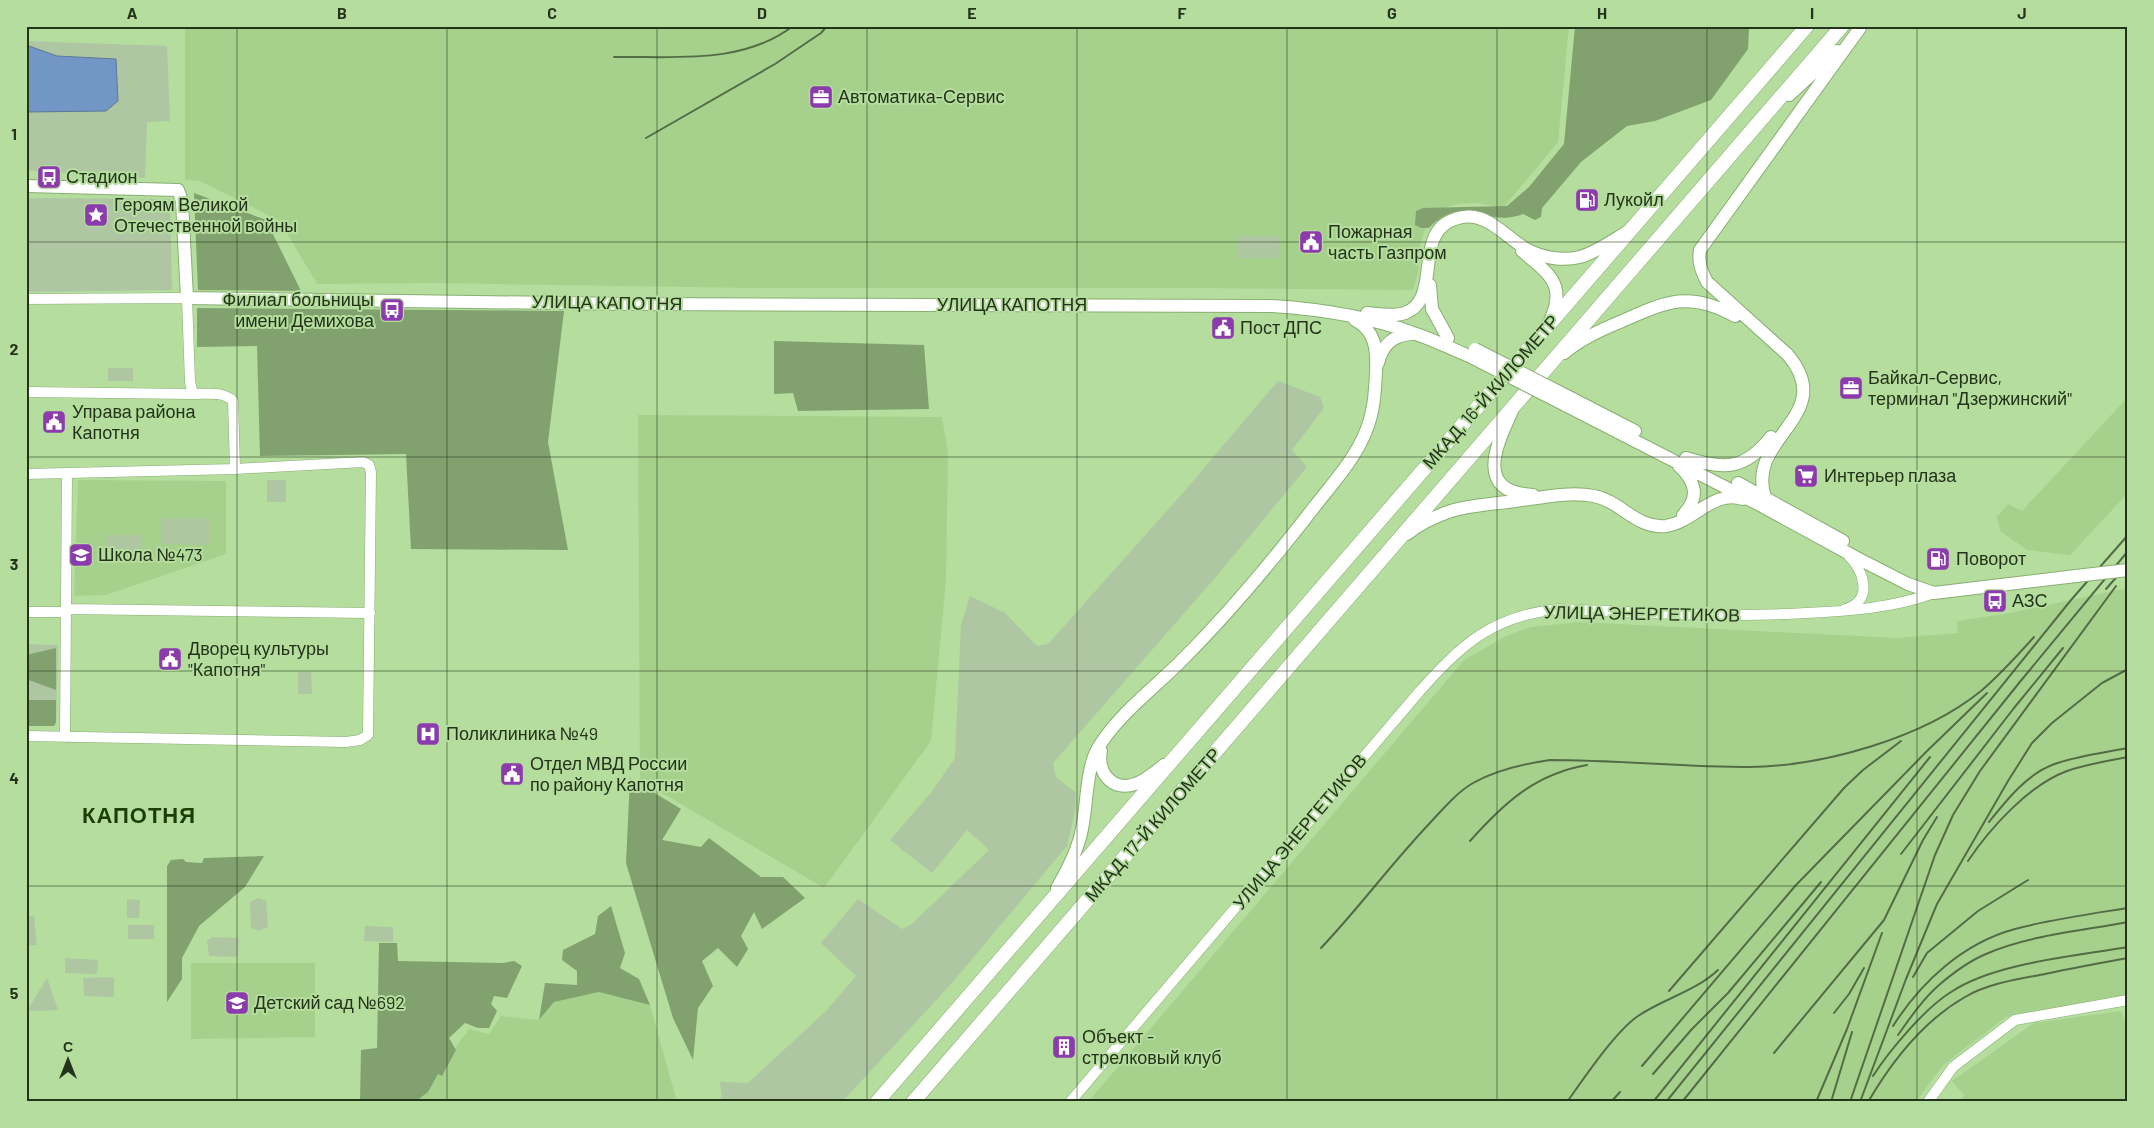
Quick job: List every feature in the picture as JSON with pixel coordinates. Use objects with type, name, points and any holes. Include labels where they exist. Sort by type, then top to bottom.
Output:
[{"type":"highway","name":"МКАД, 16-Й КИЛОМЕТР","points":[[1175,758],[1807,26]]},
{"type":"highway","name":"МКАД, 16-Й КИЛОМЕТР","points":[[1392,547],[1842,26]]},
{"type":"highway","name":"МКАД, 17-Й КИЛОМЕТР","points":[[913,1102],[1392,547]]},
{"type":"highway","name":"МКАД, 17-Й КИЛОМЕТР","points":[[878,1102],[1175,758]]},
{"type":"main road","points":[[1754,128],[1861,27]]},
{"type":"main road","points":[[1763,501],[1761,483],[1766,462],[1800,406],[1804,393],[1803,379],[1797,366],[1788,355],[1707,282],[1698,260],[1700,250],[1861,27]]},
{"type":"main road","points":[[26,186],[178,190],[182,201],[187,298]]},
{"type":"main road","points":[[1381,315],[1404,314],[1416,307],[1423,295],[1434,238],[1445,224],[1454,219],[1466,217],[1488,221],[1528,250],[1553,258],[1566,259],[1580,257],[1594,251],[1631,229]]},
{"type":"main road","points":[[1448,338],[1432,309],[1430,299],[1431,274],[1435,250],[1439,238],[1447,227],[1456,222],[1468,220],[1478,220],[1502,234],[1549,275],[1557,293],[1557,306],[1548,326]]},
{"type":"main road","name":"УЛИЦА КАПОТНЯ","points":[[187,298],[628,304],[1227,305],[1288,307]]},
{"type":"main road","points":[[1550,364],[1596,332],[1670,301],[1698,301],[1716,306],[1735,316],[1786,357],[1795,369],[1801,380],[1801,393],[1798,404],[1763,447],[1748,460],[1722,467],[1686,458]]},
{"type":"main road","points":[[1288,307],[1315,306],[1381,315],[1421,327],[1448,338],[1472,353],[1568,402],[1686,458],[1934,594]]},
{"type":"main road","points":[[1288,307],[1349,316],[1417,334],[1472,353]]},
{"type":"main road","points":[[1044,909],[1065,874],[1080,840],[1094,756],[1112,728],[1235,606],[1283,548],[1359,447],[1372,414],[1376,368],[1375,343],[1369,330],[1349,316]]},
{"type":"main road","points":[[1376,368],[1389,340],[1404,334],[1417,334]]},
{"type":"main road","points":[[1568,402],[1671,459],[1763,501],[1844,551],[1908,584],[1934,594]]},
{"type":"main road","points":[[1516,403],[1498,443],[1493,462],[1497,477],[1503,485],[1512,491],[1523,494],[1542,495],[1582,492],[1601,493],[1616,500],[1643,518],[1654,523],[1663,523],[1674,520],[1683,514],[1694,500],[1692,482],[1689,476],[1671,459]]},
{"type":"main road","points":[[1392,547],[1413,529],[1449,512],[1465,508],[1557,496],[1582,494],[1596,496],[1632,518],[1655,526],[1668,526],[1703,506],[1726,498],[1736,497],[1763,501]]},
{"type":"main road","name":"УЛИЦА ЭНЕРГЕТИКОВ","points":[[1934,594],[2128,570]]},
{"type":"main road","points":[[1104,740],[1100,753],[1101,769],[1104,775],[1118,785],[1126,786],[1140,782],[1175,758]]},
{"type":"street","points":[[26,299],[187,298],[190,382],[193,394]]},
{"type":"street","points":[[26,392],[222,394],[228,396],[233,401],[235,469]]},
{"type":"street","points":[[26,474],[235,469],[363,462],[369,465],[371,472],[368,735],[360,740],[346,742],[26,736]]},
{"type":"street","points":[[65,737],[67,474]]},
{"type":"street","points":[[1834,612],[1852,607],[1859,601],[1864,590],[1864,580],[1855,562],[1844,551]]},
{"type":"street","name":"УЛИЦА ЭНЕРГЕТИКОВ","points":[[1070,1102],[1419,692],[1444,664],[1470,642],[1491,628],[1532,612],[1558,609],[1749,616],[1834,612],[1896,605],[1934,594]]},
{"type":"street","points":[[26,612],[370,614]]},
{"type":"street","points":[[1928,1102],[1953,1066],[2015,1020],[2127,1001]]},
{"type":"shaded area","points":[[185,26],[1569,26],[1558,142],[1503,208],[1478,203],[1456,204],[1436,211],[1426,226],[1420,245],[1418,273],[1413,290],[754,288],[436,283],[317,284],[280,221],[200,181],[185,180]]},
{"type":"shaded area","points":[[1575,26],[1750,26],[1748,49],[1711,100],[1655,121],[1627,126],[1581,162],[1542,208],[1541,217],[1535,220],[1523,214],[1498,217],[1464,211],[1453,212],[1442,217],[1429,228],[1421,228],[1415,225],[1416,211],[1423,208],[1507,206],[1529,187],[1564,144]]},
{"type":"shaded area","points":[[26,41],[167,46],[170,121],[147,122],[145,178],[26,170]]},
{"type":"shaded area","points":[[194,193],[266,220],[301,291],[198,290]]},
{"type":"shaded area","points":[[26,198],[170,199],[172,290],[26,292]]},
{"type":"shaded area","points":[[1238,236],[1279,236],[1279,258],[1238,258]]},
{"type":"shaded area","points":[[197,308],[564,311],[548,442],[568,550],[411,549],[406,454],[260,456],[257,346],[197,347]]},
{"type":"shaded area","points":[[774,341],[924,345],[929,409],[798,411],[793,393],[774,394]]},
{"type":"shaded area","points":[[108,368],[133,368],[133,381],[108,381]]},
{"type":"shaded area","points":[[1278,381],[1320,397],[1324,408],[1292,450],[1307,467],[1214,579],[1053,763],[1056,777],[1076,793],[1075,811],[1067,846],[951,984],[842,1102],[722,1102],[720,1082],[748,1083],[826,1011],[856,976],[821,943],[858,899],[902,929],[912,924],[989,850],[967,830],[932,873],[890,840],[930,794],[955,758],[961,625],[970,596],[1005,613],[1037,646],[1048,644],[1182,494]]},
{"type":"shaded area","points":[[2128,397],[2128,493],[2070,555],[2027,550],[2000,531],[1997,517],[2008,504],[2022,511]]},
{"type":"shaded area","points":[[638,415],[942,417],[948,453],[946,580],[931,741],[824,888],[640,780]]},
{"type":"shaded area","points":[[78,480],[226,481],[226,554],[106,595],[74,596]]},
{"type":"shaded area","points":[[267,480],[286,480],[286,502],[267,502]]},
{"type":"shaded area","points":[[162,518],[210,519],[210,545],[162,544]]},
{"type":"shaded area","points":[[105,535],[142,535],[141,558],[105,557]]},
{"type":"shaded area","points":[[2128,588],[2128,995],[2006,1017],[1943,1065],[1916,1102],[1088,1102],[1464,660],[1506,636],[1531,627],[1580,622],[1896,638],[1958,633],[1957,621],[2010,613]]},
{"type":"shaded area","points":[[26,644],[58,645],[56,725],[26,725]]},
{"type":"shaded area","points":[[56,648],[56,690],[26,679],[26,655]]},
{"type":"shaded area","points":[[298,672],[311,672],[312,694],[298,694]]},
{"type":"shaded area","points":[[26,700],[56,700],[56,722],[54,726],[26,726]]},
{"type":"shaded area","points":[[630,778],[681,809],[662,840],[701,847],[709,838],[761,877],[783,877],[805,898],[762,929],[754,912],[741,936],[748,949],[737,967],[718,948],[702,961],[713,986],[698,1008],[693,1060],[673,1018],[626,863]]},
{"type":"shaded area","points":[[264,856],[245,887],[199,926],[182,958],[182,979],[167,1002],[167,866],[171,860],[183,859],[186,862],[202,863],[204,858]]},
{"type":"shaded area","points":[[258,898],[266,901],[268,927],[259,931],[251,928],[250,902]]},
{"type":"shaded area","points":[[127,899],[140,900],[139,918],[127,918]]},
{"type":"shaded area","points":[[611,906],[625,953],[620,968],[639,979],[650,1005],[599,992],[554,1002],[539,1020],[545,983],[577,985],[577,971],[562,960],[563,950],[595,934],[598,916]]},
{"type":"shaded area","points":[[26,916],[34,916],[37,945],[26,946]]},
{"type":"shaded area","points":[[128,925],[154,925],[154,939],[128,939]]},
{"type":"shaded area","points":[[365,926],[393,927],[393,942],[364,941]]},
{"type":"shaded area","points":[[212,937],[237,938],[239,940],[238,955],[235,957],[209,956],[207,941]]},
{"type":"shaded area","points":[[379,943],[397,943],[398,961],[503,963],[514,961],[522,966],[507,998],[494,996],[491,1004],[497,1011],[489,1028],[478,1028],[465,1023],[449,1038],[456,1050],[442,1076],[438,1074],[428,1092],[415,1102],[360,1102],[361,1050],[377,1048]]},
{"type":"shaded area","points":[[65,958],[98,960],[97,974],[65,973]]},
{"type":"shaded area","points":[[191,963],[315,963],[315,1037],[191,1039]]},
{"type":"shaded area","points":[[114,977],[114,997],[84,996],[83,978]]},
{"type":"shaded area","points":[[47,978],[58,1010],[27,1011]]},
{"type":"shaded area","points":[[599,992],[650,1005],[677,1102],[410,1102],[437,1073],[469,1029],[489,1034],[501,1016],[539,1020],[554,1002]]},
{"type":"shaded area","points":[[2121,1011],[2128,1029],[2128,1102],[1959,1102],[1964,1095],[1952,1081],[2034,1023]]},
{"type":"water","points":[[26,45],[57,56],[116,59],[118,101],[106,111],[26,112]]},
{"type":"railway","points":[[614,57],[684,57],[730,53],[752,47],[773,38],[793,26]]},
{"type":"railway","points":[[646,138],[775,64],[821,33],[827,26]]},
{"type":"railway","points":[[1666,1102],[2071,600],[2128,535]]},
{"type":"railway","points":[[1682,1102],[2019,683],[2128,551]]},
{"type":"railway","points":[[2106,589],[2128,564]]},
{"type":"railway","points":[[1850,1102],[1935,855],[1953,815],[1980,771],[2116,586]]},
{"type":"railway","points":[[1321,948],[1444,808],[1473,783],[1491,774],[1530,763],[1550,760],[1750,767],[1779,765],[1840,755],[1902,735],[1931,723],[1957,708],[1988,685],[2034,637]]},
{"type":"railway","points":[[1901,854],[2063,648]]},
{"type":"railway","points":[[1860,1102],[1906,979],[1937,904],[2008,781],[2032,743],[2052,723],[2102,683],[2128,669]]},
{"type":"railway","points":[[1642,1066],[1796,885],[1926,752],[1987,693]]},
{"type":"railway","points":[[1669,991],[1844,788],[1863,770],[1901,741]]},
{"type":"railway","points":[[1989,822],[2017,789],[2043,769],[2070,759],[2128,748]]},
{"type":"railway","points":[[1653,1102],[1930,757]]},
{"type":"railway","points":[[1968,861],[1999,822],[2039,786],[2067,771],[2128,757]]},
{"type":"railway","points":[[1470,841],[1495,814],[1522,792],[1552,775],[1587,765]]},
{"type":"railway","points":[[1774,1053],[1884,920],[1923,840],[1937,817]]},
{"type":"railway","points":[[1913,977],[1927,953],[1978,911],[2028,880]]},
{"type":"railway","points":[[1653,1074],[1692,1029],[1728,993],[1821,882]]},
{"type":"railway","points":[[1893,1026],[1930,980],[1945,966],[1978,944],[1996,935],[2029,925],[2128,908]]},
{"type":"railway","points":[[1898,1035],[1933,990],[1967,964],[1980,957],[2020,942],[2128,922]]},
{"type":"railway","points":[[1816,1102],[1847,1029],[1882,933]]},
{"type":"railway","points":[[1873,1076],[1898,1043],[1930,1008],[1951,992],[1969,982],[2012,967],[2128,947]]},
{"type":"railway","points":[[1868,1102],[1898,1057],[1922,1030],[1950,1007],[1974,992],[2004,982],[2128,958]]},
{"type":"railway","points":[[1834,1013],[1849,994],[1864,968]]},
{"type":"railway","points":[[1567,1102],[1600,1056],[1629,1023],[1648,1010],[1700,984],[1718,970]]},
{"type":"railway","points":[[1831,1102],[1852,1032]]},
{"type":"railway","points":[[1611,1102],[1620,1092]]},
{"type":"place","name":"Автоматика-Сервис","points":[[821,97]]},
{"type":"place","name":"Стадион","points":[[49,177]]},
{"type":"place","name":"Лукойл","points":[[1587,200]]},
{"type":"place","name":"Героям Великой Отечественной войны","points":[[96,215]]},
{"type":"place","name":"Пожарная часть Газпром","points":[[1311,242]]},
{"type":"place","name":"Филиал больницы имени Демихова","points":[[392,310]]},
{"type":"place","name":"Пост ДПС","points":[[1223,328]]},
{"type":"place","name":"Байкал-Сервис, терминал \"Дзержинский\"","points":[[1851,388]]},
{"type":"place","name":"Управа района Капотня","points":[[54,422]]},
{"type":"place","name":"Интерьер плаза","points":[[1806,476]]},
{"type":"place","name":"Школа №473","points":[[81,555]]},
{"type":"place","name":"Поворот","points":[[1938,559]]},
{"type":"place","name":"АЗС","points":[[1995,601]]},
{"type":"place","name":"Дворец культуры \"Капотня\"","points":[[170,659]]},
{"type":"place","name":"Поликлиника №49","points":[[428,734]]},
{"type":"place","name":"Отдел МВД России по району Капотня","points":[[512,774]]},
{"type":"place","name":"Детский сад №692","points":[[237,1003]]},
{"type":"place","name":"Объект - стрелковый клуб","points":[[1064,1047]]},
{"type":"district","name":"КАПОТНЯ","points":[[139,815]]}]
